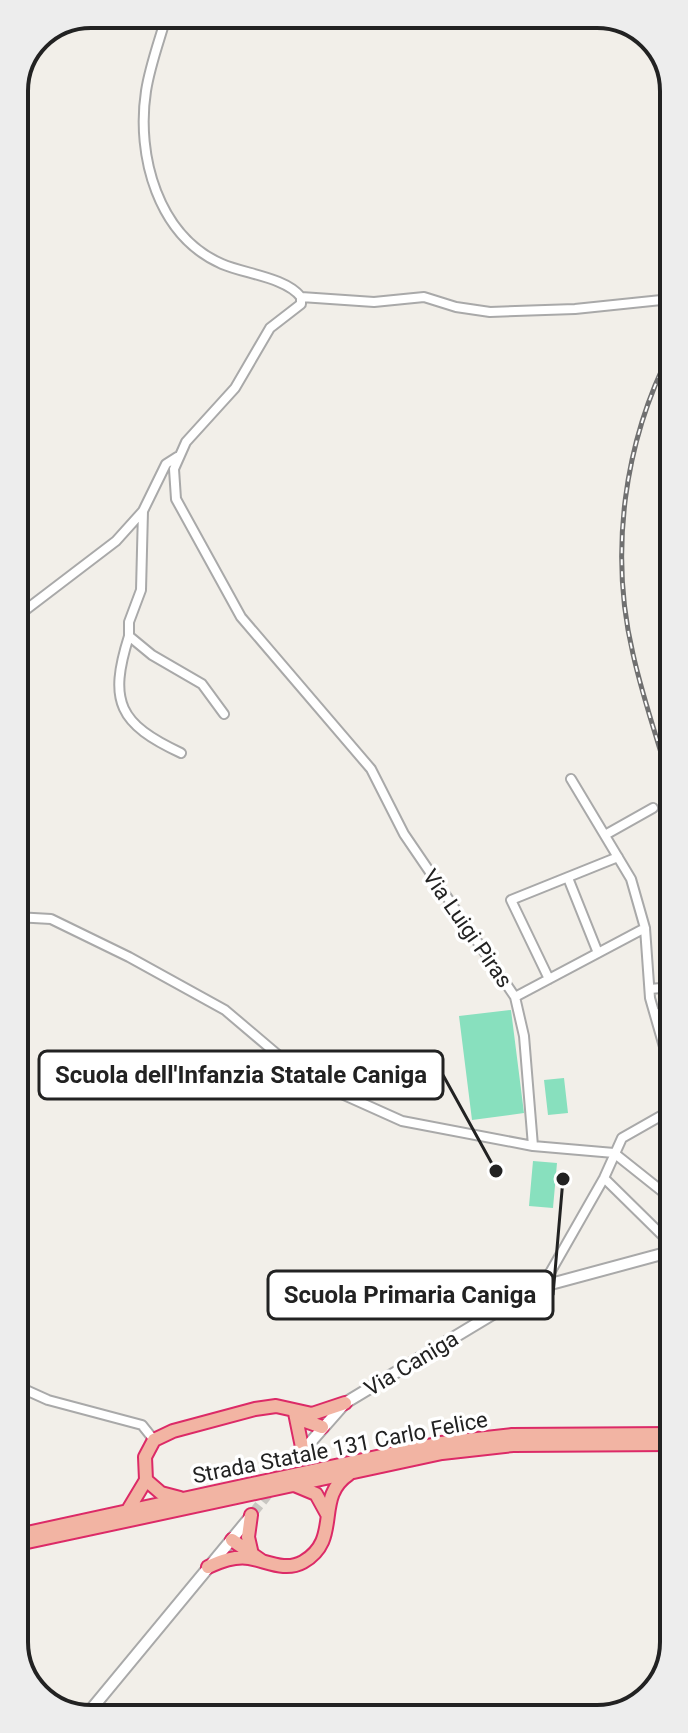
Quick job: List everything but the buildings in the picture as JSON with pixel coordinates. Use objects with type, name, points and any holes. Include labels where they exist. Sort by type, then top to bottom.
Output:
[{"type":"highway","points":[[299,1415],[320,1413],[345,1403]]},
{"type":"highway","points":[[128,1510],[146,1480],[145,1457],[154,1440],[173,1431],[276,1406],[322,1427]]},
{"type":"highway","points":[[299,1415],[302,1452]]},
{"type":"highway","name":"Strada Statale 131 Carlo Felice","points":[[28,1533],[403,1456],[660,1435]]},
{"type":"highway","name":"Strada Statale 131 Carlo Felice","points":[[624,1438],[660,1442]]},
{"type":"highway","name":"Strada Statale 131 Carlo Felice","points":[[28,1542],[354,1470],[403,1456]]},
{"type":"highway","points":[[232,1540],[235,1549],[264,1563],[280,1567],[300,1564],[317,1552],[326,1537],[333,1490],[354,1470]]},
{"type":"highway","points":[[146,1480],[161,1493],[183,1499]]},
{"type":"highway","points":[[292,1484],[316,1494],[328,1517]]},
{"type":"highway","points":[[250,1554],[248,1537],[252,1514]]},
{"type":"highway","points":[[208,1567],[250,1554]]},
{"type":"street","points":[[163,29],[145,99],[147,158],[153,187],[187,241],[203,254],[283,285],[301,297],[374,302],[424,297],[456,307],[490,312],[575,309],[660,300]]},
{"type":"street","points":[[28,608],[116,541],[143,511],[166,464],[178,457],[203,420],[235,388],[270,328],[301,304],[301,297]]},
{"type":"street","name":"Via Luigi Piras","points":[[178,457],[174,469],[176,499],[241,617],[371,769],[404,834],[515,997],[524,1036],[533,1146]]},
{"type":"street","points":[[143,511],[141,590],[129,622],[120,700],[123,713],[154,741],[181,753]]},
{"type":"street","points":[[129,636],[152,655],[202,684],[224,714]]},
{"type":"street","points":[[571,779],[631,879],[645,928],[650,989],[660,1038]]},
{"type":"street","points":[[605,835],[653,808]]},
{"type":"street","points":[[549,979],[511,900],[618,857]]},
{"type":"street","points":[[568,878],[598,953]]},
{"type":"street","points":[[28,918],[51,919],[129,957],[225,1010],[289,1066],[317,1084],[402,1121],[533,1146],[614,1153],[660,1189]]},
{"type":"street","points":[[515,997],[645,928]]},
{"type":"street","points":[[650,989],[660,988]]},
{"type":"street","points":[[653,1009],[660,1017]]},
{"type":"street","points":[[543,1285],[604,1178],[614,1153],[630,1131],[660,1116]]},
{"type":"street","points":[[604,1178],[660,1233]]},
{"type":"street","name":"Via Caniga","points":[[302,1452],[345,1403],[543,1285],[660,1255]]},
{"type":"street","points":[[28,1391],[48,1400],[142,1425],[154,1440]]},
{"type":"street","points":[[95,1705],[252,1514]]},
{"type":"green space","points":[[511,1010],[524,1113],[472,1120],[459,1016]]},
{"type":"green space","points":[[564,1078],[568,1113],[548,1115],[544,1080]]},
{"type":"green space","points":[[533,1161],[557,1163],[553,1208],[529,1206]]},
{"type":"tunnel","points":[[253,1513],[301,1453]]},
{"type":"railway","points":[[660,375],[632,460],[622,538],[626,616],[633,654],[660,750]]},
{"type":"place","name":"Scuola dell'Infanzia Statale Caniga","points":[[496,1171]]},
{"type":"place","name":"Scuola Primaria Caniga","points":[[563,1179]]}]
